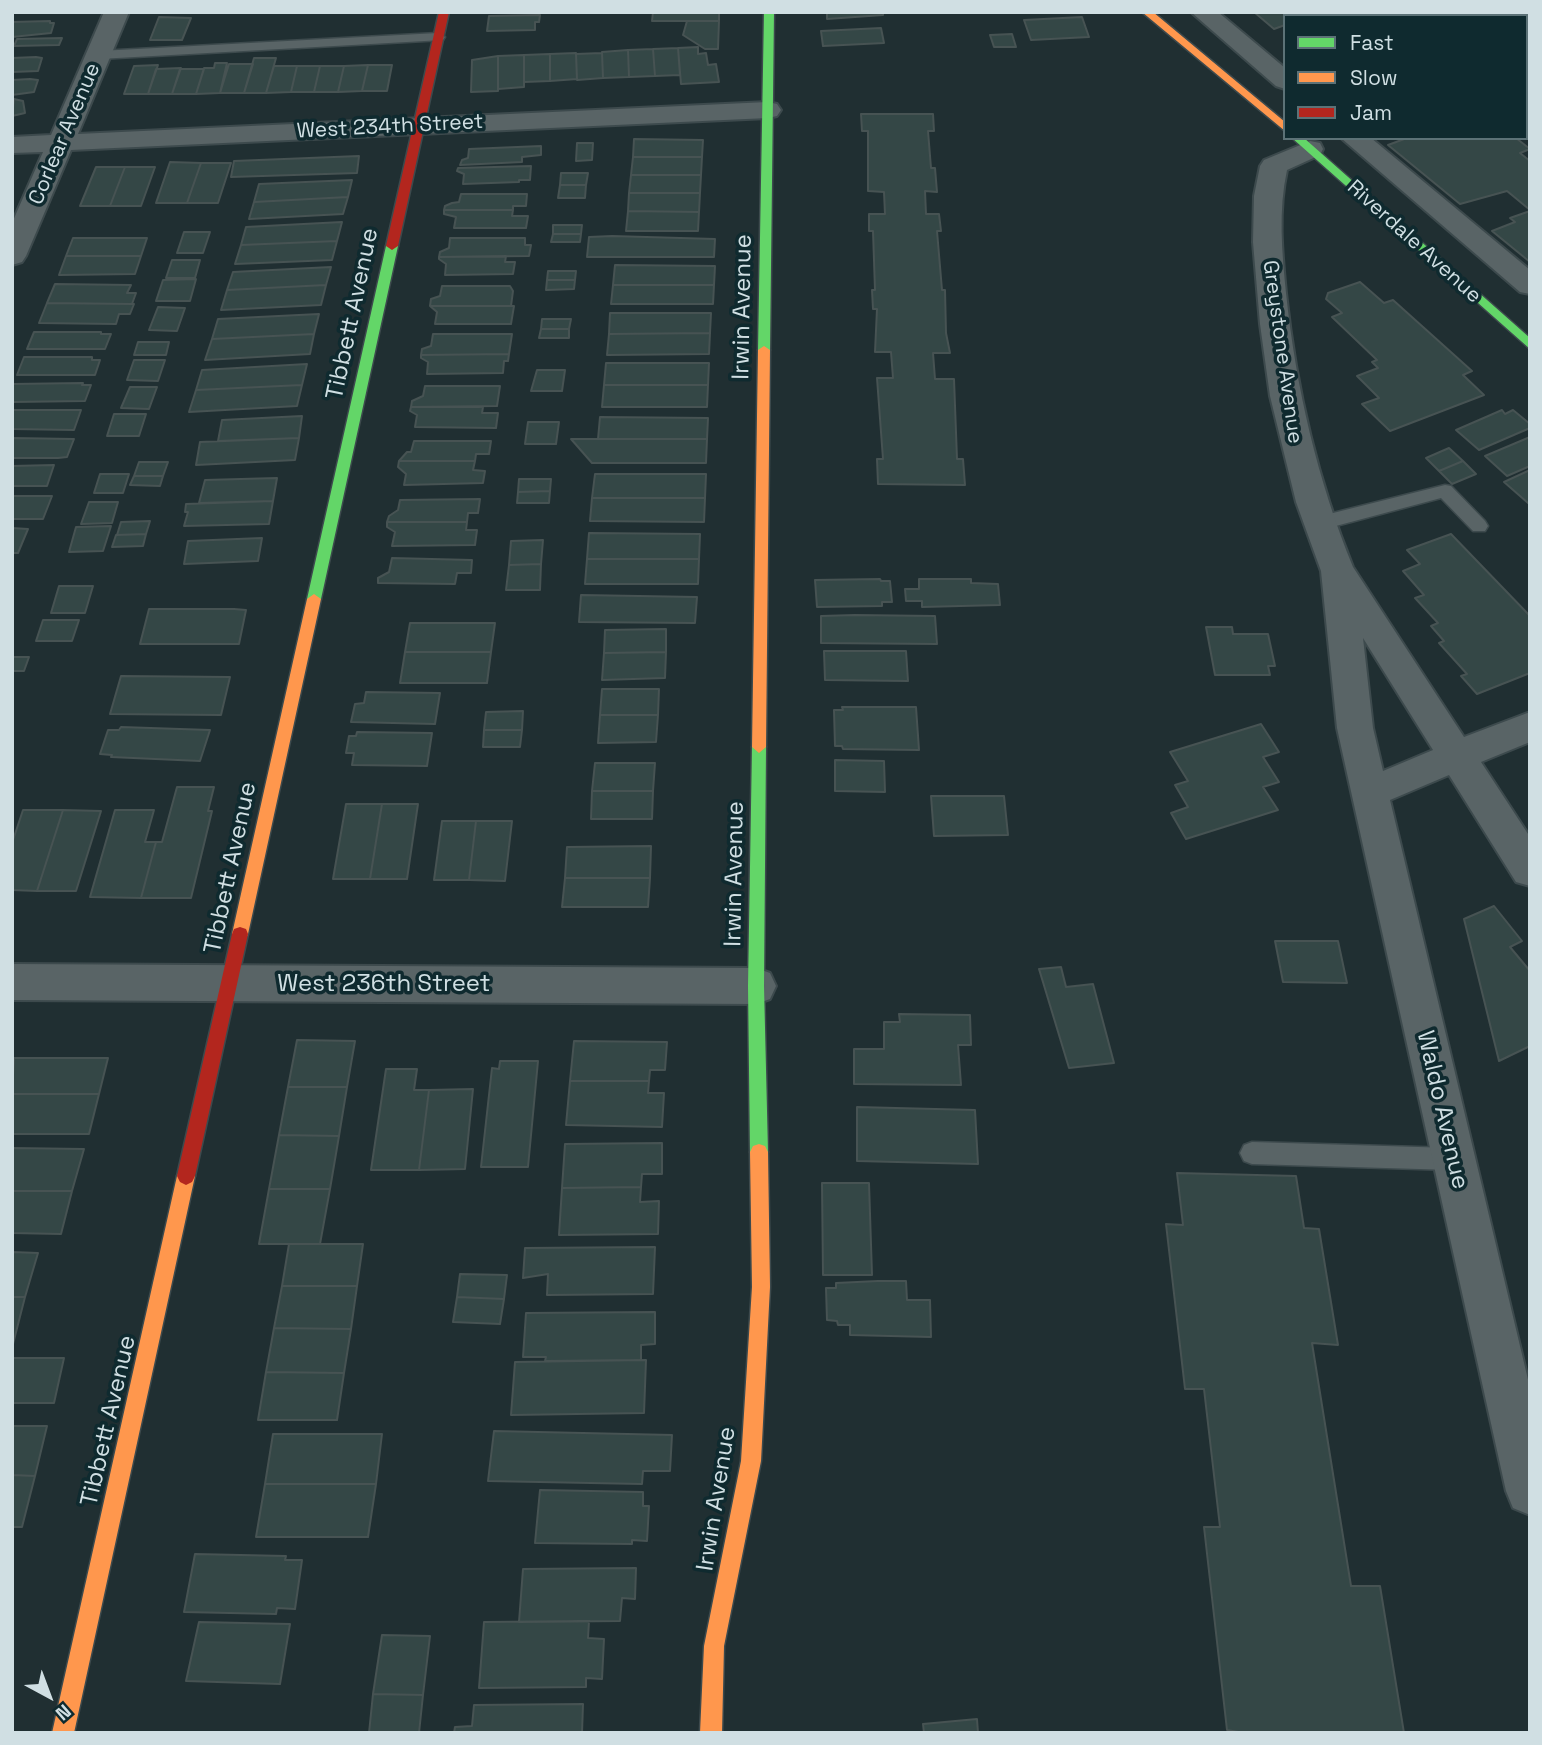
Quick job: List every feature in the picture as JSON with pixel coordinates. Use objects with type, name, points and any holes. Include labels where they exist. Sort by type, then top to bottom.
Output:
[{"type":"street","name":"Corlear Avenue","points":[[12,256],[117,12]]},
{"type":"street","name":"Tibbett Avenue","points":[[63,1733],[444,12]]},
{"type":"street","name":"Irwin Avenue","points":[[711,1733],[714,1646],[751,1461],[761,1287],[756,986],[769,12]]},
{"type":"street","points":[[1147,12],[1283,126]]},
{"type":"street","points":[[1203,12],[1283,79]]},
{"type":"street","name":"West 234th Street","points":[[12,145],[768,110]]},
{"type":"street","name":"Riverdale Avenue","points":[[1356,140],[1530,285]]},
{"type":"street","name":"Riverdale Avenue","points":[[1304,144],[1530,345]]},
{"type":"street","name":"Greystone Avenue","points":[[1304,144],[1274,166],[1267,193],[1266,235],[1272,307],[1286,404],[1317,524],[1338,571],[1530,870]]},
{"type":"street","name":"Greystone Avenue","points":[[1338,571],[1355,728]]},
{"type":"street","points":[[1371,792],[1530,726]]},
{"type":"street","name":"Waldo Avenue","points":[[1355,728],[1530,1491]]},
{"type":"street","name":"West 236th Street","points":[[12,982],[756,986]]},
{"type":"lane","points":[[99,55],[438,37]]},
{"type":"lane","points":[[1317,524],[1445,491],[1479,526]]},
{"type":"lane","points":[[1252,1153],[1452,1159]]},
{"type":"building","points":[[653,12],[719,12],[719,21],[652,21]]},
{"type":"building","points":[[827,12],[883,12],[883,15],[827,19]]},
{"type":"building","points":[[1254,12],[1323,13],[1283,14],[1283,26],[1274,29]]},
{"type":"building","points":[[540,15],[539,22],[535,22],[535,30],[487,31],[489,16]]},
{"type":"building","points":[[159,17],[191,18],[182,40],[150,40]]},
{"type":"building","points":[[1082,17],[1089,37],[1031,40],[1024,20]]},
{"type":"building","points":[[687,21],[719,21],[718,49],[705,49],[683,35]]},
{"type":"building","points":[[12,22],[54,23],[51,33],[12,37]]},
{"type":"building","points":[[881,28],[884,43],[823,46],[821,31]]},
{"type":"building","points":[[1012,34],[1016,47],[994,47],[990,35]]},
{"type":"building","points":[[62,38],[59,45],[14,46],[17,39]]},
{"type":"building","points":[[698,47],[698,54],[706,53],[708,65],[716,64],[719,82],[681,84],[678,48]]},
{"type":"building","points":[[678,48],[680,75],[655,76],[653,49]]},
{"type":"building","points":[[653,49],[655,76],[629,77],[628,50]]},
{"type":"building","points":[[628,50],[629,77],[603,78],[602,52]]},
{"type":"building","points":[[576,53],[577,79],[550,81],[550,54]]},
{"type":"building","points":[[602,53],[603,78],[577,80],[576,54]]},
{"type":"building","points":[[550,54],[550,81],[524,82],[524,55]]},
{"type":"building","points":[[524,55],[524,87],[498,89],[498,56]]},
{"type":"building","points":[[498,56],[498,91],[471,92],[472,60]]},
{"type":"building","points":[[12,58],[42,58],[38,71],[12,72]]},
{"type":"building","points":[[254,58],[276,58],[266,93],[244,93]]},
{"type":"building","points":[[215,63],[227,63],[220,93],[196,94],[204,68],[214,68]]},
{"type":"building","points":[[229,64],[253,64],[244,93],[220,93]]},
{"type":"building","points":[[158,65],[148,94],[124,94],[134,66]]},
{"type":"building","points":[[368,65],[362,91],[338,92],[344,66]]},
{"type":"building","points":[[368,65],[392,65],[387,91],[362,91]]},
{"type":"building","points":[[274,66],[297,66],[291,92],[266,93]]},
{"type":"building","points":[[297,66],[320,66],[314,92],[291,92]]},
{"type":"building","points":[[320,66],[344,66],[338,92],[314,92]]},
{"type":"building","points":[[181,68],[172,94],[148,94],[156,69]]},
{"type":"building","points":[[180,69],[204,69],[196,94],[172,94]]},
{"type":"building","points":[[12,80],[38,80],[34,92],[12,95]]},
{"type":"building","points":[[14,99],[23,101],[25,113],[12,116]]},
{"type":"building","points":[[861,114],[933,114],[934,131],[928,131],[931,168],[935,168],[937,192],[925,191],[926,214],[939,214],[941,231],[937,231],[950,353],[933,353],[935,379],[954,379],[957,459],[963,459],[965,485],[878,484],[877,459],[883,459],[877,378],[893,378],[891,352],[875,352],[877,309],[873,309],[873,231],[869,231],[869,214],[885,214],[884,192],[868,191],[868,131],[862,131]]},
{"type":"building","points":[[634,139],[703,140],[702,157],[633,157]]},
{"type":"building","points":[[1402,140],[1519,140],[1530,149],[1520,153],[1530,161],[1530,210],[1507,191],[1460,204],[1388,145]]},
{"type":"building","points":[[577,143],[593,143],[592,160],[576,161]]},
{"type":"building","points":[[541,146],[541,155],[522,157],[522,162],[460,165],[462,160],[468,158],[469,149]]},
{"type":"building","points":[[359,156],[357,173],[231,177],[234,161]]},
{"type":"building","points":[[633,157],[702,157],[701,175],[631,175]]},
{"type":"building","points":[[170,162],[201,163],[187,203],[156,203]]},
{"type":"building","points":[[201,163],[231,163],[218,203],[187,203]]},
{"type":"building","points":[[531,166],[530,180],[519,182],[463,184],[464,174],[457,171],[458,168]]},
{"type":"building","points":[[96,167],[125,167],[110,206],[80,206]]},
{"type":"building","points":[[125,167],[155,167],[141,206],[110,206]]},
{"type":"building","points":[[561,173],[588,173],[586,185],[560,185]]},
{"type":"building","points":[[631,175],[701,175],[700,193],[629,193]]},
{"type":"building","points":[[352,180],[348,197],[254,202],[259,184]]},
{"type":"building","points":[[560,185],[586,185],[585,198],[558,198]]},
{"type":"building","points":[[629,193],[700,193],[699,212],[628,211]]},
{"type":"building","points":[[461,194],[527,194],[526,206],[513,206],[513,210],[444,210],[445,206],[459,202]]},
{"type":"building","points":[[348,197],[343,214],[249,219],[254,202]]},
{"type":"building","points":[[444,210],[513,210],[512,216],[528,216],[526,228],[454,228],[456,217],[444,214]]},
{"type":"building","points":[[628,211],[699,212],[698,231],[626,231]]},
{"type":"building","points":[[1530,211],[1530,262],[1492,231],[1515,222],[1510,218]]},
{"type":"building","points":[[342,222],[337,241],[241,245],[246,227]]},
{"type":"building","points":[[553,225],[582,225],[581,234],[553,234]]},
{"type":"building","points":[[184,232],[210,232],[203,253],[177,253]]},
{"type":"building","points":[[553,234],[581,234],[580,242],[551,242]]},
{"type":"building","points":[[589,237],[715,239],[714,257],[587,257]]},
{"type":"building","points":[[73,238],[147,238],[141,256],[66,256]]},
{"type":"building","points":[[450,238],[525,238],[525,245],[531,245],[529,256],[439,257],[440,252],[449,248]]},
{"type":"building","points":[[337,241],[332,260],[235,264],[241,245]]},
{"type":"building","points":[[66,256],[141,256],[135,274],[59,275]]},
{"type":"building","points":[[506,256],[505,262],[515,262],[513,274],[445,275],[446,264],[439,259],[439,257]]},
{"type":"building","points":[[172,260],[200,260],[195,278],[166,278]]},
{"type":"building","points":[[615,265],[715,266],[714,285],[613,285]]},
{"type":"building","points":[[331,267],[326,285],[227,290],[233,272]]},
{"type":"building","points":[[548,271],[576,271],[575,280],[547,280]]},
{"type":"building","points":[[196,279],[190,301],[156,301],[163,280]]},
{"type":"building","points":[[547,280],[575,280],[574,289],[546,290]]},
{"type":"building","points":[[1360,282],[1384,303],[1393,300],[1472,371],[1463,375],[1484,395],[1390,431],[1362,404],[1379,398],[1357,376],[1378,368],[1372,362],[1377,360],[1332,317],[1342,313],[1326,299],[1328,293]]},
{"type":"building","points":[[55,284],[131,285],[127,293],[136,293],[132,304],[47,303]]},
{"type":"building","points":[[326,285],[321,305],[221,310],[227,290]]},
{"type":"building","points":[[613,285],[714,285],[713,304],[611,304]]},
{"type":"building","points":[[442,286],[510,286],[513,291],[511,306],[430,306],[431,299],[440,296]]},
{"type":"building","points":[[47,303],[134,304],[130,314],[119,314],[116,324],[39,323]]},
{"type":"building","points":[[430,306],[514,306],[511,324],[435,324],[437,312]]},
{"type":"building","points":[[158,307],[185,308],[177,331],[149,330]]},
{"type":"building","points":[[610,313],[711,313],[710,333],[609,334]]},
{"type":"building","points":[[319,314],[314,334],[212,339],[218,319]]},
{"type":"building","points":[[542,319],[571,319],[569,329],[541,329]]},
{"type":"building","points":[[541,329],[569,329],[569,338],[539,338]]},
{"type":"building","points":[[34,332],[111,334],[105,349],[27,349]]},
{"type":"building","points":[[710,333],[709,354],[607,355],[609,334]]},
{"type":"building","points":[[314,334],[310,354],[205,360],[212,339]]},
{"type":"building","points":[[433,334],[512,334],[509,354],[421,355],[422,349],[431,346]]},
{"type":"building","points":[[138,342],[169,342],[166,355],[134,355]]},
{"type":"building","points":[[509,354],[508,361],[504,361],[503,373],[427,374],[428,362],[421,358],[421,355]]},
{"type":"building","points":[[24,357],[92,357],[92,360],[100,360],[95,375],[17,375]]},
{"type":"building","points":[[134,360],[165,360],[158,381],[127,380]]},
{"type":"building","points":[[606,363],[709,363],[708,385],[604,385]]},
{"type":"building","points":[[307,364],[302,385],[196,390],[202,370]]},
{"type":"building","points":[[537,370],[565,370],[562,391],[531,391]]},
{"type":"building","points":[[83,383],[82,385],[91,385],[85,401],[12,402],[12,384]]},
{"type":"building","points":[[302,385],[297,406],[189,412],[196,390]]},
{"type":"building","points":[[604,385],[708,385],[707,407],[602,407]]},
{"type":"building","points":[[425,386],[500,386],[497,406],[411,407],[412,401],[423,396]]},
{"type":"building","points":[[130,387],[157,387],[149,409],[121,408]]},
{"type":"building","points":[[411,407],[483,407],[482,413],[498,413],[496,428],[415,427],[417,415],[410,411]]},
{"type":"building","points":[[12,410],[81,410],[74,430],[12,429]]},
{"type":"building","points":[[1502,410],[1505,414],[1513,410],[1530,424],[1530,428],[1479,450],[1456,430]]},
{"type":"building","points":[[114,414],[146,414],[139,436],[107,436]]},
{"type":"building","points":[[302,416],[299,438],[218,441],[222,420]]},
{"type":"building","points":[[600,417],[708,418],[707,439],[598,439]]},
{"type":"building","points":[[528,422],[559,422],[556,444],[525,444]]},
{"type":"building","points":[[1530,437],[1530,466],[1507,476],[1485,456]]},
{"type":"building","points":[[12,438],[74,439],[67,457],[12,458]]},
{"type":"building","points":[[299,438],[295,460],[196,465],[200,442]]},
{"type":"building","points":[[571,439],[707,439],[706,463],[592,463]]},
{"type":"building","points":[[414,441],[491,441],[489,454],[476,454],[475,461],[399,461],[407,452],[411,452]]},
{"type":"building","points":[[1449,448],[1463,461],[1439,471],[1426,458]]},
{"type":"building","points":[[399,461],[475,461],[473,470],[485,471],[483,483],[404,485],[406,474],[398,467]]},
{"type":"building","points":[[1463,461],[1476,474],[1452,484],[1439,471]]},
{"type":"building","points":[[139,462],[168,462],[163,476],[134,476]]},
{"type":"building","points":[[54,465],[47,486],[12,486],[12,466]]},
{"type":"building","points":[[1530,470],[1530,502],[1528,503],[1504,482]]},
{"type":"building","points":[[100,474],[129,474],[123,493],[94,493]]},
{"type":"building","points":[[595,474],[706,474],[705,498],[592,498]]},
{"type":"building","points":[[134,476],[163,476],[160,486],[130,485]]},
{"type":"building","points":[[277,478],[273,501],[199,503],[205,480]]},
{"type":"building","points":[[519,479],[551,479],[550,491],[518,492]]},
{"type":"building","points":[[550,491],[549,503],[517,503],[518,492]]},
{"type":"building","points":[[12,496],[52,496],[43,519],[12,519]]},
{"type":"building","points":[[592,498],[705,498],[704,522],[590,521]]},
{"type":"building","points":[[480,499],[478,513],[468,513],[467,522],[387,522],[389,516],[398,510],[400,500]]},
{"type":"building","points":[[273,501],[269,524],[184,526],[188,512],[185,512],[186,504]]},
{"type":"building","points":[[89,502],[118,502],[112,523],[81,524]]},
{"type":"building","points":[[150,521],[146,534],[117,535],[121,522]]},
{"type":"building","points":[[387,522],[467,522],[466,530],[477,530],[475,545],[392,546],[395,532],[387,527]]},
{"type":"building","points":[[111,526],[103,551],[69,552],[76,527]]},
{"type":"building","points":[[12,528],[28,529],[18,553],[12,553]]},
{"type":"building","points":[[589,533],[700,534],[699,559],[587,559]]},
{"type":"building","points":[[146,534],[143,546],[112,547],[116,535]]},
{"type":"building","points":[[1451,534],[1530,616],[1530,673],[1477,694],[1461,676],[1467,674],[1439,643],[1444,641],[1431,626],[1438,623],[1415,598],[1424,595],[1403,571],[1420,564],[1407,550]]},
{"type":"building","points":[[262,538],[258,561],[184,564],[188,541]]},
{"type":"building","points":[[543,540],[541,564],[509,565],[511,541]]},
{"type":"building","points":[[392,558],[472,560],[471,573],[457,573],[455,584],[378,583],[378,578],[389,572]]},
{"type":"building","points":[[587,559],[699,559],[698,584],[585,584]]},
{"type":"building","points":[[541,564],[540,590],[506,590],[509,565]]},
{"type":"building","points":[[919,579],[971,579],[971,583],[998,584],[1000,605],[922,607],[922,601],[906,601],[905,589],[919,589]]},
{"type":"building","points":[[815,580],[890,581],[892,602],[882,602],[882,606],[817,607]]},
{"type":"building","points":[[59,586],[93,586],[85,613],[51,613]]},
{"type":"building","points":[[581,595],[697,597],[695,623],[579,622]]},
{"type":"building","points":[[149,609],[246,610],[239,644],[140,644]]},
{"type":"building","points":[[821,616],[935,616],[937,644],[821,643]]},
{"type":"building","points":[[43,620],[79,620],[72,641],[36,641]]},
{"type":"building","points":[[410,623],[495,623],[491,652],[405,652]]},
{"type":"building","points":[[1206,627],[1232,627],[1233,634],[1268,634],[1275,666],[1268,666],[1270,675],[1215,675]]},
{"type":"building","points":[[666,629],[666,652],[604,653],[605,630]]},
{"type":"building","points":[[824,651],[906,651],[908,681],[825,680]]},
{"type":"building","points":[[405,652],[491,652],[487,683],[400,683]]},
{"type":"building","points":[[666,652],[665,678],[602,680],[604,653]]},
{"type":"building","points":[[12,657],[29,657],[24,671],[12,671]]},
{"type":"building","points":[[121,676],[230,677],[221,715],[110,714]]},
{"type":"building","points":[[602,689],[659,689],[658,715],[600,715]]},
{"type":"building","points":[[366,692],[440,693],[435,724],[351,722],[355,704],[364,703]]},
{"type":"building","points":[[842,707],[916,707],[919,750],[843,749],[842,746],[835,746],[834,710],[843,710]]},
{"type":"building","points":[[523,711],[522,730],[484,730],[486,712]]},
{"type":"building","points":[[600,715],[658,715],[656,742],[598,743]]},
{"type":"building","points":[[1261,724],[1279,752],[1263,757],[1279,782],[1263,787],[1278,810],[1186,839],[1171,813],[1188,807],[1175,785],[1188,781],[1170,752]]},
{"type":"building","points":[[121,727],[210,730],[200,761],[111,757],[112,755],[100,754],[108,730],[119,730]]},
{"type":"building","points":[[484,730],[522,730],[520,747],[483,747]]},
{"type":"building","points":[[357,732],[432,733],[427,766],[352,765],[354,753],[346,753],[349,736],[356,736]]},
{"type":"building","points":[[835,760],[884,761],[885,792],[835,791]]},
{"type":"building","points":[[595,763],[655,763],[653,791],[592,791]]},
{"type":"building","points":[[177,787],[214,787],[208,811],[212,811],[191,898],[141,898],[156,842],[162,842]]},
{"type":"building","points":[[592,791],[653,791],[652,819],[591,819]]},
{"type":"building","points":[[931,796],[1004,796],[1008,835],[934,836]]},
{"type":"building","points":[[346,804],[382,804],[370,879],[333,879]]},
{"type":"building","points":[[382,804],[418,804],[407,879],[370,879]]},
{"type":"building","points":[[23,810],[63,810],[37,891],[12,890],[12,843]]},
{"type":"building","points":[[63,810],[101,811],[76,891],[37,891]]},
{"type":"building","points":[[115,810],[154,810],[145,842],[156,842],[141,898],[90,897]]},
{"type":"building","points":[[442,821],[476,821],[469,880],[434,880]]},
{"type":"building","points":[[476,821],[512,821],[505,881],[469,880]]},
{"type":"building","points":[[651,846],[650,878],[565,878],[567,847]]},
{"type":"building","points":[[565,878],[650,878],[648,907],[562,907]]},
{"type":"building","points":[[1494,906],[1522,941],[1510,947],[1530,971],[1530,1046],[1499,1061],[1464,919]]},
{"type":"building","points":[[1275,941],[1338,941],[1347,983],[1283,982]]},
{"type":"building","points":[[1061,967],[1066,987],[1093,984],[1114,1063],[1069,1068],[1039,969]]},
{"type":"building","points":[[899,1014],[970,1015],[971,1045],[958,1045],[961,1085],[854,1084],[854,1049],[884,1049],[884,1022],[900,1022]]},
{"type":"building","points":[[297,1040],[355,1041],[347,1087],[288,1087]]},
{"type":"building","points":[[574,1041],[667,1042],[665,1070],[650,1070],[649,1081],[570,1081]]},
{"type":"building","points":[[14,1058],[108,1058],[99,1094],[12,1094]]},
{"type":"building","points":[[500,1061],[538,1061],[528,1167],[481,1167],[492,1068],[499,1069]]},
{"type":"building","points":[[386,1069],[417,1069],[414,1090],[429,1090],[419,1170],[371,1170]]},
{"type":"building","points":[[570,1081],[649,1081],[648,1093],[664,1093],[662,1127],[566,1125]]},
{"type":"building","points":[[288,1087],[347,1087],[339,1136],[279,1135]]},
{"type":"building","points":[[473,1089],[465,1169],[419,1170],[429,1090]]},
{"type":"building","points":[[12,1094],[99,1094],[89,1134],[12,1134]]},
{"type":"building","points":[[857,1107],[975,1110],[978,1164],[857,1161]]},
{"type":"building","points":[[279,1135],[339,1136],[330,1189],[269,1189]]},
{"type":"building","points":[[662,1143],[662,1174],[642,1174],[641,1187],[562,1188],[565,1144]]},
{"type":"building","points":[[12,1148],[84,1149],[72,1191],[12,1191]]},
{"type":"building","points":[[1177,1173],[1296,1176],[1304,1228],[1319,1229],[1338,1345],[1312,1343],[1351,1586],[1380,1586],[1404,1733],[1244,1733],[1227,1730],[1204,1527],[1220,1527],[1204,1389],[1185,1389],[1166,1224],[1183,1225]]},
{"type":"building","points":[[822,1183],[869,1183],[872,1275],[823,1275]]},
{"type":"building","points":[[641,1187],[640,1202],[659,1201],[658,1234],[559,1235],[562,1188]]},
{"type":"building","points":[[269,1189],[330,1189],[320,1244],[259,1244]]},
{"type":"building","points":[[12,1191],[72,1191],[61,1234],[12,1233]]},
{"type":"building","points":[[289,1244],[363,1244],[357,1286],[282,1286]]},
{"type":"building","points":[[655,1247],[653,1294],[547,1295],[548,1274],[523,1278],[525,1248]]},
{"type":"building","points":[[12,1252],[38,1253],[25,1297],[12,1297]]},
{"type":"building","points":[[460,1274],[507,1275],[504,1299],[457,1297]]},
{"type":"building","points":[[906,1281],[907,1300],[930,1300],[931,1337],[850,1335],[850,1325],[838,1325],[837,1321],[827,1320],[826,1288],[836,1288],[836,1283]]},
{"type":"building","points":[[282,1286],[357,1286],[351,1329],[274,1328]]},
{"type":"building","points":[[12,1297],[25,1297],[13,1344],[12,1344]]},
{"type":"building","points":[[457,1297],[504,1299],[500,1324],[453,1322]]},
{"type":"building","points":[[655,1312],[655,1344],[641,1345],[641,1360],[545,1361],[546,1357],[523,1357],[526,1313]]},
{"type":"building","points":[[274,1328],[351,1329],[344,1373],[266,1372]]},
{"type":"building","points":[[12,1358],[64,1358],[54,1403],[12,1403]]},
{"type":"building","points":[[646,1360],[644,1413],[511,1415],[515,1362]]},
{"type":"building","points":[[266,1372],[344,1373],[337,1420],[258,1420]]},
{"type":"building","points":[[12,1426],[47,1426],[35,1476],[12,1475]]},
{"type":"building","points":[[494,1431],[672,1435],[670,1471],[643,1471],[642,1484],[488,1481]]},
{"type":"building","points":[[273,1434],[382,1434],[376,1484],[265,1484]]},
{"type":"building","points":[[12,1475],[35,1476],[22,1527],[12,1527]]},
{"type":"building","points":[[265,1484],[376,1484],[368,1537],[256,1537]]},
{"type":"building","points":[[540,1490],[643,1492],[643,1506],[649,1506],[647,1541],[632,1540],[632,1544],[535,1543]]},
{"type":"building","points":[[195,1554],[286,1556],[285,1560],[302,1560],[295,1609],[277,1608],[276,1614],[184,1612]]},
{"type":"building","points":[[636,1568],[635,1599],[622,1598],[620,1621],[519,1622],[523,1569]]},
{"type":"building","points":[[589,1621],[588,1638],[604,1639],[602,1679],[586,1678],[586,1687],[479,1688],[484,1622]]},
{"type":"building","points":[[199,1622],[290,1624],[280,1684],[186,1681]]},
{"type":"building","points":[[382,1635],[430,1636],[423,1695],[373,1694]]},
{"type":"building","points":[[373,1694],[423,1695],[419,1733],[369,1733]]},
{"type":"building","points":[[583,1704],[582,1733],[454,1733],[455,1727],[472,1726],[474,1705]]},
{"type":"building","points":[[977,1719],[978,1733],[924,1733],[923,1724]]},
{"type":"traffic: fast","points":[[764,350],[769,12]]},
{"type":"traffic: fast","points":[[1299,140],[1530,345]]},
{"type":"traffic: fast","points":[[314,599],[392,246]]},
{"type":"traffic: fast","points":[[759,747],[756,986],[759,1152]]},
{"type":"traffic: slow","points":[[1147,12],[1283,126]]},
{"type":"traffic: slow","points":[[759,747],[764,350]]},
{"type":"traffic: slow","points":[[240,934],[314,599]]},
{"type":"traffic: slow","points":[[711,1733],[714,1646],[751,1461],[761,1287],[759,1152]]},
{"type":"traffic: slow","points":[[63,1733],[186,1176]]},
{"type":"traffic: jam","points":[[392,246],[444,12]]},
{"type":"traffic: jam","points":[[186,1176],[240,934]]}]
